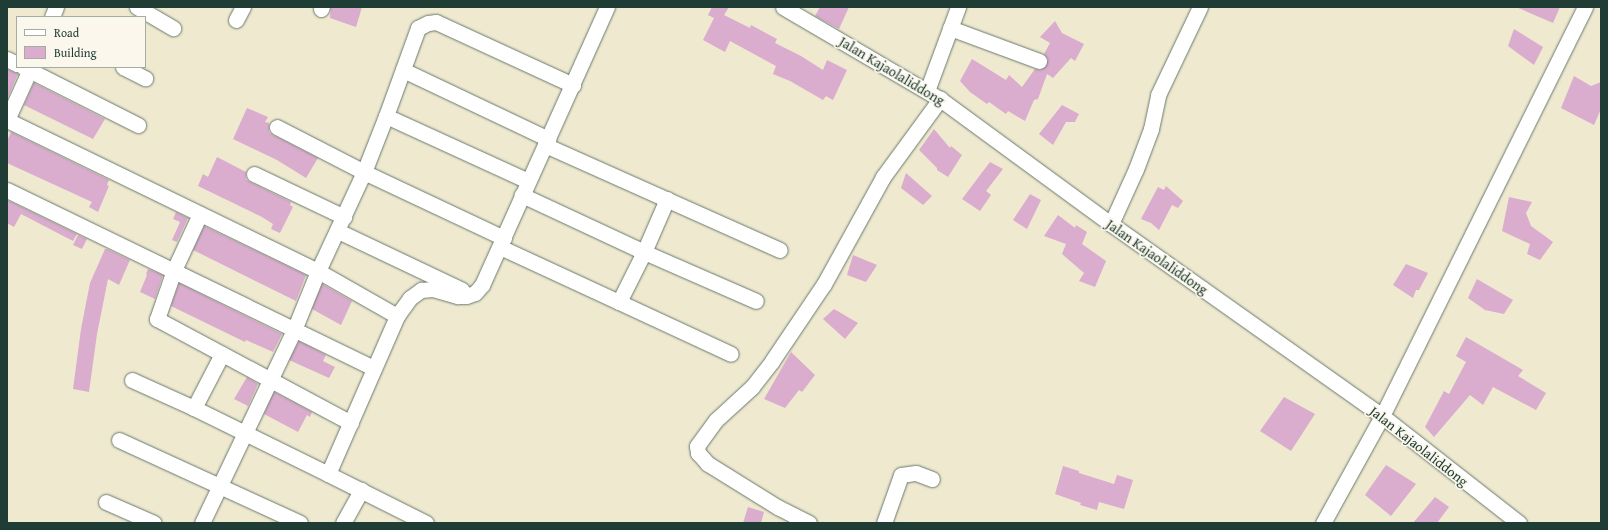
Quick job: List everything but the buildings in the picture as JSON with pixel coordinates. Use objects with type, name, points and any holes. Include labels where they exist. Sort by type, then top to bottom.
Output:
[{"type":"street","points":[[137,7],[173,28]]},
{"type":"street","points":[[236,20],[243,7]]},
{"type":"street","points":[[328,474],[352,423],[397,316],[410,298],[421,290],[433,290],[458,296],[470,294],[475,293],[482,285],[607,7]]},
{"type":"street","name":"Jalan Kajaolaliddong","points":[[783,7],[809,13],[940,99],[1110,224],[1382,416],[1519,523]]},
{"type":"street","points":[[926,91],[958,7]]},
{"type":"street","points":[[1110,224],[1139,163],[1151,129],[1158,95],[1200,7]]},
{"type":"street","points":[[1323,523],[1382,416],[1585,7]]},
{"type":"street","points":[[202,523],[294,330],[318,271],[338,231],[364,172],[418,28],[428,23],[436,22],[573,85]]},
{"type":"street","points":[[950,28],[1039,61]]},
{"type":"street","points":[[25,68],[7,120],[318,271],[397,316]]},
{"type":"street","points":[[27,68],[138,125]]},
{"type":"street","points":[[125,68],[145,78]]},
{"type":"street","points":[[403,70],[547,142],[667,199],[780,250]]},
{"type":"street","points":[[810,523],[779,508],[708,464],[698,453],[697,446],[716,420],[752,386],[772,361],[824,284],[883,177],[940,99]]},
{"type":"street","points":[[386,116],[528,181]]},
{"type":"street","points":[[277,127],[619,302],[731,354]]},
{"type":"street","points":[[254,174],[344,217]]},
{"type":"street","points":[[7,190],[374,368]]},
{"type":"street","points":[[522,195],[644,252],[756,301]]},
{"type":"street","points":[[619,302],[644,252],[667,199]]},
{"type":"street","points":[[200,214],[174,270],[156,319],[352,423]]},
{"type":"street","points":[[338,231],[470,294]]},
{"type":"street","points":[[194,408],[222,354]]},
{"type":"street","points":[[132,380],[245,433],[360,490],[418,521]]},
{"type":"street","points":[[119,440],[300,523]]},
{"type":"street","points":[[884,523],[901,475],[916,473],[932,479]]},
{"type":"street","points":[[343,523],[360,490]]},
{"type":"street","points":[[106,502],[154,523]]}]
